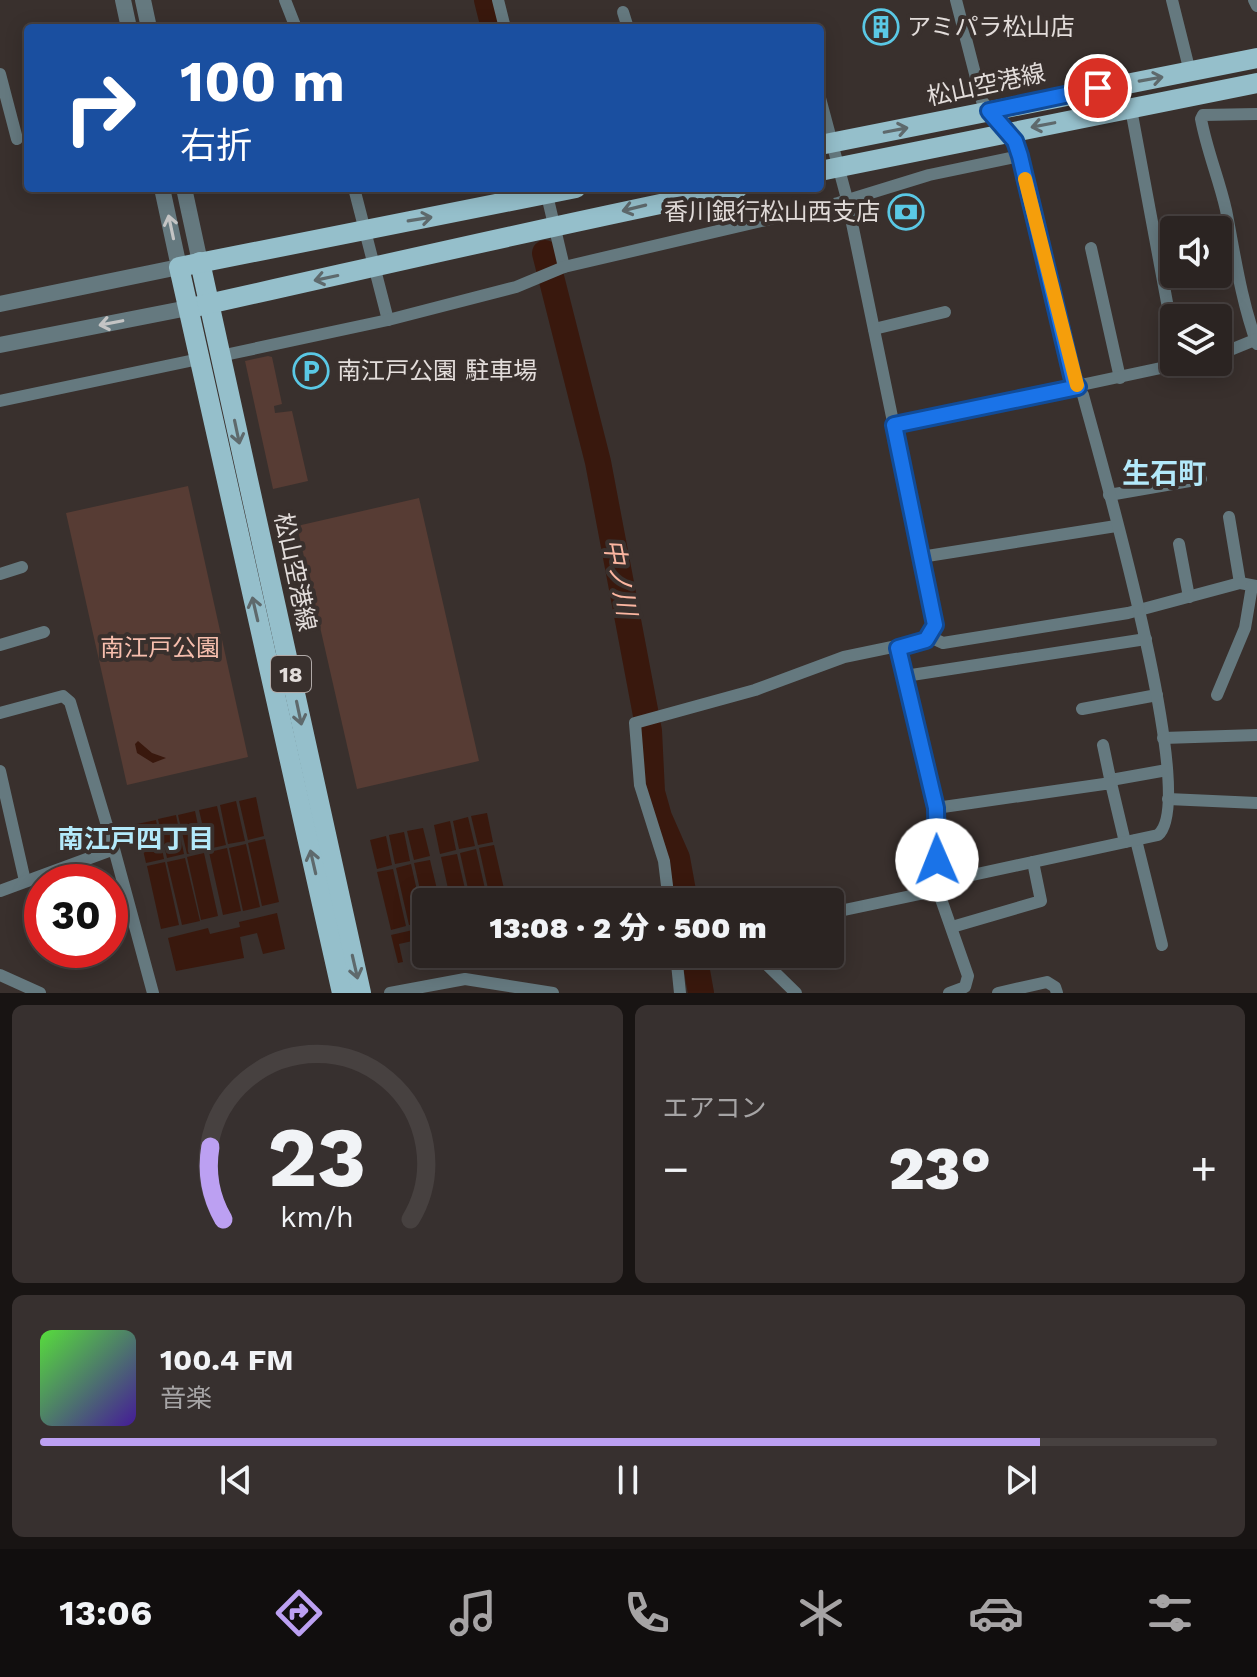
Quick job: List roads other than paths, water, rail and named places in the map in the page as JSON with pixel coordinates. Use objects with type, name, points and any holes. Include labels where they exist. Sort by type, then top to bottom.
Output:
[{"type":"main road","name":"松山空港線","points":[[825,144],[1257,58]]},
{"type":"main road","name":"松山空港線","points":[[828,170],[1257,83]]},
{"type":"main road","points":[[179,267],[546,192]]},
{"type":"main road","points":[[188,308],[556,229],[643,205],[716,192]]},
{"type":"main road","name":"松山空港線","points":[[200,262],[361,993]]},
{"type":"main road","name":"松山空港線","points":[[179,267],[342,993]]},
{"type":"street","points":[[123,0],[128,24]]},
{"type":"street","points":[[143,0],[148,24]]},
{"type":"street","points":[[285,0],[294,24]]},
{"type":"street","points":[[498,0],[504,24]]},
{"type":"street","points":[[844,910],[1162,832],[1168,799],[1163,738],[1146,639],[1109,495],[1078,387],[1073,380],[1020,156],[1015,141],[982,101],[956,0]]},
{"type":"street","points":[[1172,0],[1190,72]]},
{"type":"street","points":[[1254,0],[1257,6]]},
{"type":"street","points":[[623,12],[627,24]]},
{"type":"street","points":[[0,74],[17,139]]},
{"type":"street","points":[[1208,93],[1214,114]]},
{"type":"street","points":[[1131,109],[1167,304]]},
{"type":"street","points":[[1232,350],[1256,341],[1239,288],[1224,202],[1208,157],[1201,119],[1203,115],[1214,114],[1257,114]]},
{"type":"street","points":[[825,144],[828,170],[847,199],[935,625],[930,637]]},
{"type":"street","points":[[220,356],[388,320],[516,287],[555,270],[847,199],[929,175],[1020,156]]},
{"type":"street","points":[[0,304],[179,267],[163,192]]},
{"type":"street","points":[[185,192],[200,262]]},
{"type":"street","points":[[355,192],[388,320]]},
{"type":"street","points":[[546,192],[556,229],[555,270]]},
{"type":"street","points":[[1091,248],[1120,378]]},
{"type":"street","points":[[0,345],[188,308]]},
{"type":"street","points":[[874,329],[945,312]]},
{"type":"street","points":[[0,401],[199,359]]},
{"type":"street","points":[[894,425],[1160,368]]},
{"type":"street","points":[[1109,495],[1201,480]]},
{"type":"street","points":[[1217,695],[1245,628],[1250,585],[1229,517]]},
{"type":"street","points":[[921,557],[1116,526]]},
{"type":"street","points":[[1179,544],[1189,597]]},
{"type":"street","points":[[0,574],[22,567]]},
{"type":"street","points":[[667,888],[664,861],[640,785],[636,718],[756,696],[790,669],[898,648],[930,637],[943,643],[1139,609],[1250,585]]},
{"type":"street","points":[[0,645],[44,632]]},
{"type":"street","points":[[905,676],[1146,639]]},
{"type":"street","points":[[898,648],[936,808],[940,886],[968,982],[979,992]]},
{"type":"street","points":[[1082,709],[1157,695]]},
{"type":"street","points":[[0,713],[63,696],[70,702],[153,993]]},
{"type":"street","points":[[1163,738],[1257,735]]},
{"type":"street","points":[[1103,745],[1111,782],[1162,945]]},
{"type":"street","points":[[936,808],[1111,782],[1167,770]]},
{"type":"street","points":[[0,775],[24,877]]},
{"type":"street","points":[[1168,799],[1257,803]]},
{"type":"street","points":[[72,864],[114,849]]},
{"type":"street","points":[[952,927],[1041,901],[1033,862]]},
{"type":"street","points":[[0,891],[24,881]]},
{"type":"street","points":[[677,968],[680,993]]},
{"type":"street","points":[[770,968],[796,993]]},
{"type":"street","points":[[0,975],[40,993]]},
{"type":"street","points":[[390,993],[465,979],[553,993]]},
{"type":"street","points":[[949,993],[959,990],[968,982]]},
{"type":"street","points":[[998,993],[1047,982],[1055,987],[1057,993]]},
{"type":"waterway","name":"中ノ川","points":[[487,0],[493,24]]},
{"type":"waterway","name":"中ノ川","points":[[545,253],[598,462],[649,731],[652,792],[677,858],[682,888]]},
{"type":"waterway","name":"中ノ川","points":[[697,968],[701,993]]},
{"type":"place","name":"アミパラ松山店","points":[[881,27]]},
{"type":"place","name":"香川銀行松山西支店","points":[[906,212]]},
{"type":"place","name":"南江戸公園 駐車場","points":[[311,371]]},
{"type":"district","name":"生石町","points":[[1164,473]]},
{"type":"district","name":"南江戸四丁目","points":[[136,839]]},
{"type":"park label","name":"南江戸公園","points":[[160,648]]}]
